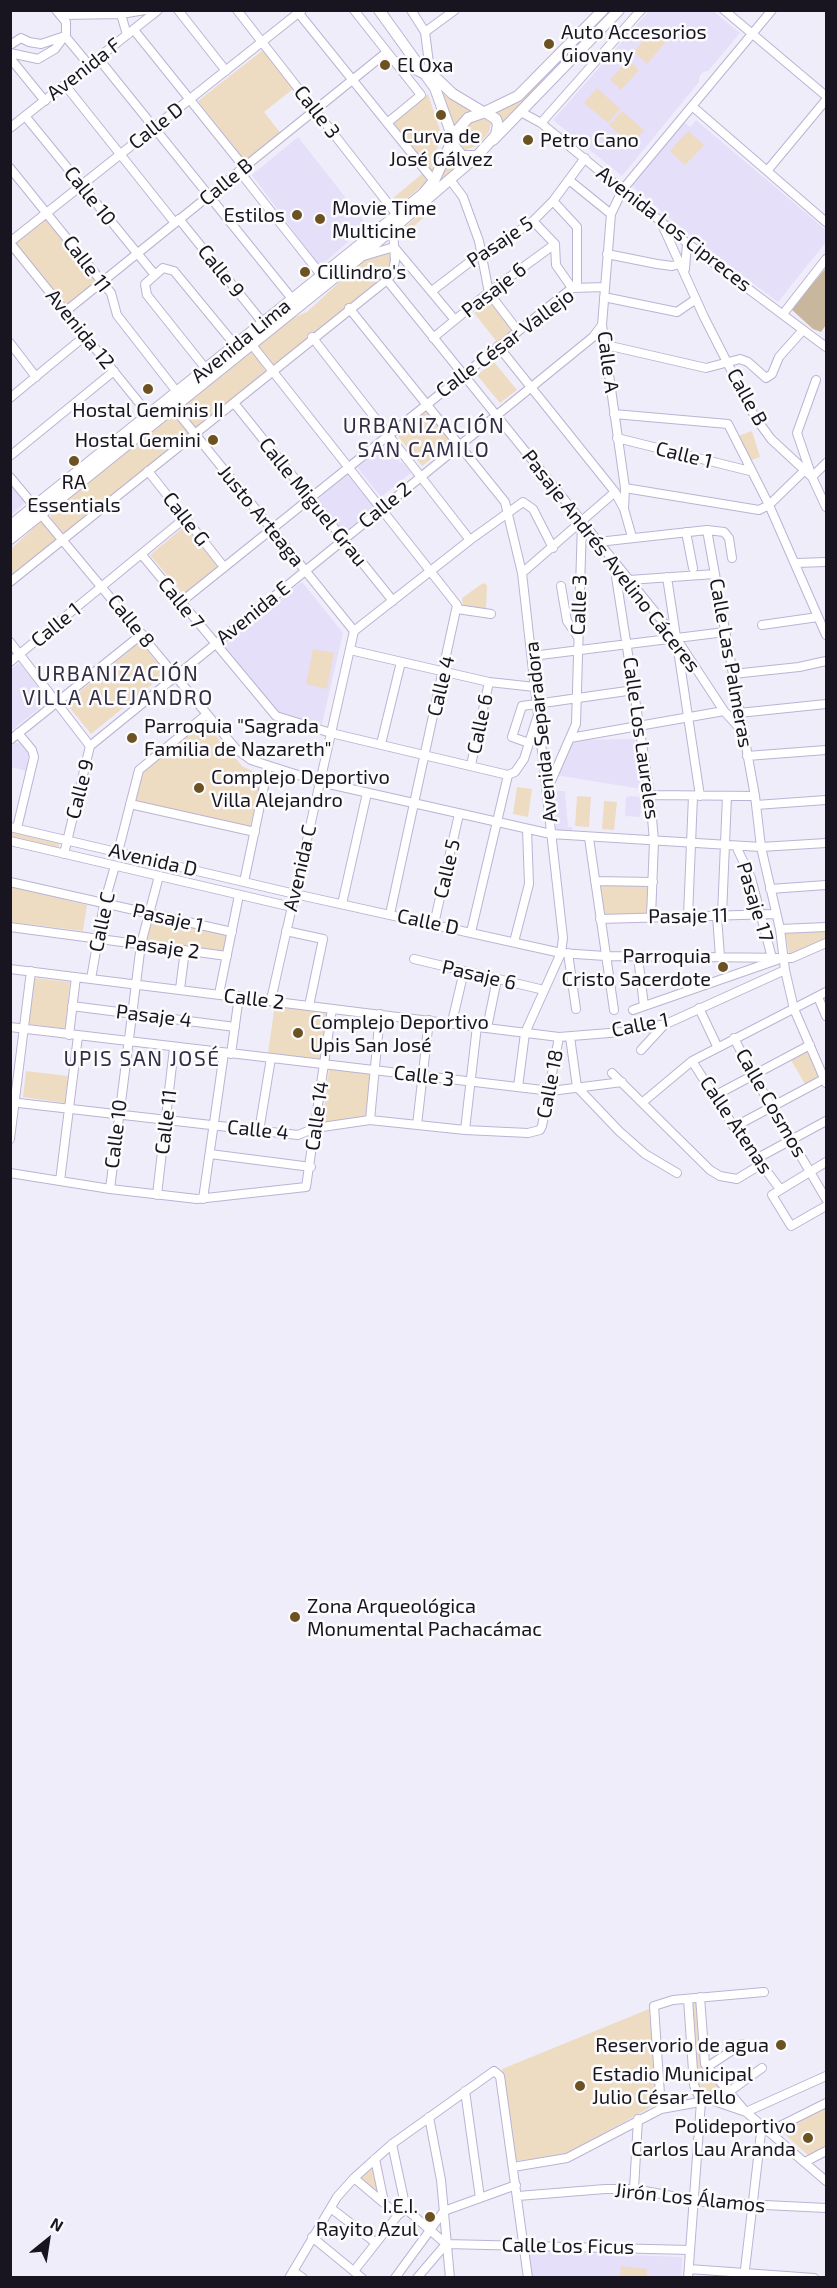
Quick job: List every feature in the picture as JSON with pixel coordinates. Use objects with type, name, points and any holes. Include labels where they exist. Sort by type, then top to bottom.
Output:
[{"type":"main road","points":[[379,10],[428,73],[447,90],[494,116],[498,125],[493,140]]},
{"type":"main road","points":[[388,10],[428,73],[440,98],[454,148],[462,156],[477,156],[619,10]]},
{"type":"main road","points":[[453,139],[464,122],[518,96],[603,10]]},
{"type":"main road","name":"Avenida Lima","points":[[10,539],[39,510],[149,415],[170,404],[177,392],[397,215],[434,181],[453,139]]},
{"type":"main road","name":"Avenida Lima","points":[[10,526],[39,510],[170,404],[252,345],[393,230],[477,156]]},
{"type":"street","points":[[58,13],[122,14],[145,10]]},
{"type":"street","name":"Avenida F","points":[[12,123],[26,116],[158,10]]},
{"type":"street","points":[[178,10],[226,71]]},
{"type":"street","name":"Calle 3","points":[[237,10],[397,215]]},
{"type":"street","points":[[354,10],[421,95],[387,123]]},
{"type":"street","points":[[393,60],[428,73],[425,32],[411,10]]},
{"type":"street","points":[[425,32],[455,10]]},
{"type":"street","points":[[541,123],[641,10]]},
{"type":"street","points":[[724,10],[826,98],[767,171]]},
{"type":"street","name":"Calle A","points":[[632,537],[624,509],[625,488],[603,325],[611,214],[623,189],[772,10]]},
{"type":"street","points":[[299,11],[434,181]]},
{"type":"street","name":"Calle D","points":[[10,242],[299,11]]},
{"type":"street","points":[[10,53],[38,59],[55,49],[65,36],[66,22],[58,13]]},
{"type":"street","points":[[122,14],[130,32],[190,100],[322,276]]},
{"type":"street","points":[[10,45],[21,38],[41,44],[65,36]]},
{"type":"street","points":[[65,36],[89,65]]},
{"type":"street","name":"Calle B","points":[[66,311],[387,52]]},
{"type":"street","points":[[10,58],[45,101]]},
{"type":"street","points":[[98,58],[292,300]]},
{"type":"street","name":"Calle 9","points":[[65,85],[263,323]]},
{"type":"street","points":[[692,106],[826,222]]},
{"type":"street","name":"Avenida Los Cipreces","points":[[521,112],[541,123],[659,216],[687,243],[826,347]]},
{"type":"street","name":"Calle 10","points":[[26,116],[155,275]]},
{"type":"street","name":"Pasaje 5","points":[[432,291],[480,254],[493,249],[533,221],[553,201],[585,158]]},
{"type":"street","name":"Calle 11","points":[[10,168],[111,293],[117,315],[177,392]]},
{"type":"street","points":[[569,180],[611,214]]},
{"type":"street","points":[[451,181],[463,197],[479,241],[489,292],[518,331]]},
{"type":"street","points":[[553,201],[577,227],[574,287]]},
{"type":"street","name":"Calle B","points":[[659,216],[683,263],[685,274],[696,299],[755,417],[771,439],[812,477],[826,507]]},
{"type":"street","points":[[533,221],[555,244],[556,265],[574,287]]},
{"type":"street","points":[[10,582],[234,403],[312,337],[387,280],[394,269],[393,230]]},
{"type":"street","name":"Avenida 12","points":[[10,242],[149,415]]},
{"type":"street","points":[[608,254],[657,264],[683,263],[687,243]]},
{"type":"street","name":"Pasaje 6","points":[[433,338],[489,292],[555,244]]},
{"type":"street","points":[[360,257],[394,247]]},
{"type":"street","points":[[394,247],[455,320]]},
{"type":"street","points":[[783,314],[826,259]]},
{"type":"street","points":[[206,369],[147,295],[145,284],[163,268],[174,271],[235,345]]},
{"type":"street","name":"Pasaje Andrés Avelino Cáceres","points":[[387,280],[676,638],[724,711],[743,732]]},
{"type":"street","name":"Calle César Vallejo","points":[[271,529],[574,287],[605,287]]},
{"type":"street","points":[[604,297],[677,312],[696,299]]},
{"type":"street","name":"Avenida Separadora","points":[[349,308],[505,502],[522,573],[564,953],[576,1009]]},
{"type":"street","name":"Calle 2","points":[[305,571],[593,337],[603,325]]},
{"type":"street","points":[[606,345],[706,368],[727,360],[740,359],[748,362],[768,378],[780,357],[803,330]]},
{"type":"street","points":[[10,399],[85,336]]},
{"type":"street","points":[[312,337],[470,540]]},
{"type":"street","points":[[10,344],[36,377]]},
{"type":"street","points":[[252,345],[454,598],[457,609],[491,614]]},
{"type":"street","points":[[498,346],[615,492],[624,509]]},
{"type":"street","points":[[10,456],[114,371]]},
{"type":"street","points":[[816,380],[797,433],[812,477],[826,463]]},
{"type":"street","name":"Calle Miguel Grau","points":[[234,403],[393,601]]},
{"type":"street","name":"Justo Arteaga","points":[[170,404],[354,631]]},
{"type":"street","points":[[614,414],[728,424],[796,563],[826,635]]},
{"type":"street","name":"Calle 1","points":[[617,438],[750,471]]},
{"type":"street","points":[[625,488],[759,510],[769,505],[805,470]]},
{"type":"street","name":"Calle G","points":[[148,471],[224,567]]},
{"type":"street","name":"Calle 8","points":[[10,477],[103,586],[236,749],[268,767],[320,782]]},
{"type":"street","points":[[522,573],[615,492]]},
{"type":"street","points":[[354,631],[470,540],[523,502],[533,509],[553,548]]},
{"type":"street","name":"Calle 1","points":[[10,662],[185,518]]},
{"type":"street","name":"Calle 3","points":[[547,791],[576,724],[582,522]]},
{"type":"street","points":[[181,602],[271,529]]},
{"type":"street","points":[[598,542],[707,530],[728,534],[732,558]]},
{"type":"street","name":"Calle Las Palmeras","points":[[707,530],[755,801],[761,847],[780,929],[783,958]]},
{"type":"street","points":[[687,532],[693,568]]},
{"type":"street","name":"Calle 7","points":[[142,555],[276,716],[331,733]]},
{"type":"street","name":"Calle Los Laureles","points":[[614,561],[650,795],[654,841],[651,917]]},
{"type":"street","points":[[796,563],[826,562]]},
{"type":"street","name":"Avenida E","points":[[90,746],[305,571]]},
{"type":"street","points":[[629,580],[716,574]]},
{"type":"street","points":[[667,577],[688,718],[696,796],[688,916]]},
{"type":"street","points":[[561,586],[567,621],[578,637]]},
{"type":"street","name":"Calle 4","points":[[390,914],[457,609]]},
{"type":"street","points":[[762,625],[818,617]]},
{"type":"street","name":"Avenida C","points":[[271,1000],[354,631]]},
{"type":"street","points":[[532,656],[725,632]]},
{"type":"street","points":[[14,827],[34,757],[32,750],[14,736],[142,634]]},
{"type":"street","name":"Calle 9","points":[[10,642],[58,701],[90,746],[64,854]]},
{"type":"street","points":[[350,650],[489,682],[535,687]]},
{"type":"street","points":[[733,674],[799,667],[826,661]]},
{"type":"street","points":[[381,744],[401,662]]},
{"type":"street","name":"Calle 6","points":[[471,765],[489,682]]},
{"type":"street","points":[[529,743],[512,737],[521,707],[634,690]]},
{"type":"street","points":[[739,712],[826,704]]},
{"type":"street","points":[[570,738],[638,728],[724,711]]},
{"type":"street","points":[[118,852],[139,770],[207,714]]},
{"type":"street","points":[[471,932],[508,775],[519,767],[538,716]]},
{"type":"street","points":[[331,733],[508,775]]},
{"type":"street","points":[[747,756],[826,750]]},
{"type":"street","points":[[244,882],[268,767]]},
{"type":"street","points":[[320,782],[551,834],[725,846],[761,847],[826,843]]},
{"type":"street","points":[[342,904],[367,793]]},
{"type":"street","points":[[650,795],[727,796],[755,801],[826,800]]},
{"type":"street","points":[[720,957],[719,915],[727,796]]},
{"type":"street","points":[[130,804],[255,832]]},
{"type":"street","name":"Calle 5","points":[[434,924],[459,814]]},
{"type":"street","name":"Avenida D","points":[[14,827],[295,894]]},
{"type":"street","points":[[514,942],[529,884],[526,829]]},
{"type":"street","points":[[589,838],[614,1010]]},
{"type":"street","name":"Avenida D","points":[[10,841],[292,907]]},
{"type":"street","name":"Pasaje 17","points":[[736,846],[751,878],[772,958]]},
{"type":"street","name":"Calle C","points":[[91,979],[104,903],[115,866]]},
{"type":"street","name":"Calle 10","points":[[110,1190],[141,944],[159,876]]},
{"type":"street","points":[[595,881],[653,882]]},
{"type":"street","points":[[10,882],[104,903]]},
{"type":"street","points":[[770,888],[826,885]]},
{"type":"street","name":"Calle D","points":[[295,894],[564,953],[638,957],[783,958]]},
{"type":"street","points":[[219,994],[239,895]]},
{"type":"street","name":"Pasaje 1","points":[[104,903],[232,933]]},
{"type":"street","name":"Pasaje 11","points":[[600,919],[776,914]]},
{"type":"street","name":"Pasaje 2","points":[[10,927],[227,956]]},
{"type":"street","points":[[780,929],[826,927]]},
{"type":"street","points":[[286,931],[323,939],[309,1006]]},
{"type":"street","points":[[633,1010],[783,958],[792,958],[826,943]]},
{"type":"street","points":[[180,989],[184,950]]},
{"type":"street","points":[[518,1087],[525,1033],[564,953]]},
{"type":"street","points":[[638,957],[644,1006]]},
{"type":"street","points":[[734,1127],[825,1081],[794,1009],[783,958]]},
{"type":"street","name":"Pasaje 6","points":[[414,959],[544,990]]},
{"type":"street","name":"Calle 2","points":[[10,969],[570,1037]]},
{"type":"street","name":"Calle 1","points":[[570,1037],[622,1032],[666,1024],[785,970]]},
{"type":"street","points":[[10,1139],[12,1102],[31,971]]},
{"type":"street","points":[[452,1022],[464,971]]},
{"type":"street","points":[[60,1181],[68,1109],[73,1035],[72,1005],[76,977]]},
{"type":"street","points":[[487,1028],[497,979]]},
{"type":"street","points":[[643,1102],[692,1061],[717,1046],[822,994],[826,1016]]},
{"type":"street","points":[[10,1173],[110,1190],[203,1199],[214,1125],[235,1027],[239,996]]},
{"type":"street","name":"Pasaje 4","points":[[72,1005],[235,1027]]},
{"type":"street","points":[[699,1008],[717,1046]]},
{"type":"street","name":"Calle 14","points":[[203,1199],[306,1187],[332,1009]]},
{"type":"street","points":[[370,1120],[380,1014]]},
{"type":"street","points":[[417,1125],[429,1020]]},
{"type":"street","points":[[641,1050],[666,1024]]},
{"type":"street","points":[[465,1130],[477,1026]]},
{"type":"street","name":"Calle 3","points":[[10,1027],[551,1091],[622,1082]]},
{"type":"street","name":"Calle 18","points":[[540,1130],[551,1091],[559,1037]]},
{"type":"street","points":[[570,1037],[577,1087],[619,1131],[645,1154],[677,1173]]},
{"type":"street","name":"Calle Cosmos","points":[[734,1038],[753,1076],[826,1199]]},
{"type":"street","points":[[716,1095],[810,1045]]},
{"type":"street","name":"Calle 11","points":[[157,1195],[174,1048]]},
{"type":"street","points":[[260,1131],[271,1058]]},
{"type":"street","name":"Calle Atenas","points":[[692,1061],[758,1162],[776,1192],[791,1226],[826,1206]]},
{"type":"street","points":[[612,1073],[710,1170],[720,1176],[737,1179],[758,1162],[826,1121]]},
{"type":"street","name":"Calle 4","points":[[12,1102],[298,1135],[315,1128],[370,1120],[465,1130],[528,1133],[540,1130]]},
{"type":"street","points":[[210,1154],[310,1167]]},
{"type":"street","points":[[776,1192],[809,1170],[826,1162]]},
{"type":"street","points":[[661,2109],[654,2006],[673,2000],[764,1992]]},
{"type":"street","points":[[700,1998],[707,2067],[746,2112],[826,2181]]},
{"type":"street","points":[[688,1999],[694,2085],[701,2102],[689,2273],[814,2277]]},
{"type":"street","points":[[707,2067],[742,2044]]},
{"type":"street","points":[[730,2091],[762,2068]]},
{"type":"street","points":[[303,2277],[291,2274],[338,2197],[354,2178],[392,2144],[465,2091],[496,2072],[500,2076],[528,2277]]},
{"type":"street","points":[[513,2166],[567,2158],[661,2109],[711,2100],[746,2112],[826,2076]]},
{"type":"street","points":[[465,2091],[480,2199]]},
{"type":"street","points":[[770,2131],[826,2103]]},
{"type":"street","points":[[429,2117],[444,2211],[450,2277]]},
{"type":"street","points":[[634,2189],[638,2119]]},
{"type":"street","points":[[744,2274],[762,2124]]},
{"type":"street","points":[[392,2144],[406,2209],[446,2244]]},
{"type":"street","points":[[805,2162],[826,2151]]},
{"type":"street","points":[[375,2159],[384,2202]]},
{"type":"street","points":[[354,2178],[398,2215]]},
{"type":"street","points":[[395,2277],[444,2211],[516,2184]]},
{"type":"street","name":"Jirón Los Álamos","points":[[518,2196],[634,2189],[752,2205],[826,2208]]},
{"type":"street","points":[[332,2209],[376,2243]]},
{"type":"street","points":[[354,2271],[398,2215],[406,2209]]},
{"type":"street","points":[[312,2237],[362,2277]]},
{"type":"street","points":[[417,2277],[446,2244]]},
{"type":"street","name":"Calle Los Ficus","points":[[446,2244],[690,2250]]},
{"type":"shaded area","points":[[649,11],[713,11],[740,33],[708,71],[703,72],[699,77],[699,82],[622,176],[553,120]]},
{"type":"shaded area","points":[[654,28],[668,39],[647,64],[634,52]]},
{"type":"shaded area","points":[[263,50],[293,89],[264,112],[282,135],[247,163],[198,101]]},
{"type":"shaded area","points":[[628,60],[639,70],[621,90],[610,80]]},
{"type":"shaded area","points":[[541,77],[544,80],[502,126],[494,113]]},
{"type":"shaded area","points":[[433,79],[471,110],[454,126]]},
{"type":"shaded area","points":[[597,88],[620,109],[608,123],[584,103]]},
{"type":"shaded area","points":[[428,94],[440,130],[434,171],[391,123]]},
{"type":"shaded area","points":[[622,111],[644,130],[631,145],[609,125]]},
{"type":"shaded area","points":[[482,117],[491,123],[489,132],[477,146],[463,151],[458,144],[460,135],[472,121]]},
{"type":"shaded area","points":[[696,120],[826,230],[826,242],[778,302],[699,243],[632,186],[684,122],[690,127]]},
{"type":"shaded area","points":[[688,131],[704,145],[685,165],[670,151]]},
{"type":"shaded area","points":[[298,137],[367,225],[322,265],[318,264],[252,175]]},
{"type":"shaded area","points":[[451,153],[465,161],[422,199]]},
{"type":"shaded area","points":[[422,174],[428,181],[399,205],[393,198]]},
{"type":"shaded area","points":[[433,203],[436,207],[400,238],[397,234]]},
{"type":"shaded area","points":[[47,218],[97,281],[66,306],[16,243]]},
{"type":"shaded area","points":[[386,252],[391,254],[393,260],[387,276],[276,366],[272,365],[258,350],[259,345],[293,318],[307,312],[362,261]]},
{"type":"shaded area","points":[[826,268],[826,325],[821,332],[813,329],[791,309]]},
{"type":"shaded area","points":[[489,301],[512,330],[497,342],[474,313]]},
{"type":"shaded area","points":[[250,352],[254,352],[266,372],[197,427],[194,427],[180,411],[181,407]]},
{"type":"shaded area","points":[[494,362],[517,390],[500,403],[477,375]]},
{"type":"shaded area","points":[[428,410],[453,441],[422,466],[397,435]]},
{"type":"shaded area","points":[[172,416],[176,417],[188,435],[66,533],[62,532],[51,518],[50,513]]},
{"type":"shaded area","points":[[752,431],[760,457],[746,462],[738,436]]},
{"type":"shaded area","points":[[388,444],[400,459],[399,463],[402,462],[411,473],[381,497],[357,467]]},
{"type":"shaded area","points":[[349,474],[376,507],[344,532],[318,499]]},
{"type":"shaded area","points":[[11,484],[25,502],[10,515]]},
{"type":"shaded area","points":[[42,520],[46,521],[57,541],[11,578],[11,549]]},
{"type":"shaded area","points":[[186,525],[220,565],[184,595],[150,555]]},
{"type":"shaded area","points":[[300,583],[303,583],[343,633],[322,724],[281,715],[274,710],[252,683],[250,676],[240,669],[222,648],[226,641],[230,642],[237,637],[241,630]]},
{"type":"shaded area","points":[[483,583],[487,585],[486,610],[463,606],[462,598]]},
{"type":"shaded area","points":[[140,642],[166,673],[91,734],[66,703]]},
{"type":"shaded area","points":[[313,649],[334,653],[327,689],[306,684]]},
{"type":"shaded area","points":[[19,663],[49,700],[11,731],[11,669]]},
{"type":"shaded area","name":"Complejo Deportivo Villa Alejandro","points":[[199,726],[204,730],[210,729],[243,767],[263,775],[250,827],[135,801],[141,772]]},
{"type":"shaded area","points":[[636,739],[641,789],[556,775],[571,740]]},
{"type":"shaded area","points":[[15,743],[20,743],[29,754],[26,771],[11,767],[11,747]]},
{"type":"shaded area","points":[[517,787],[532,789],[528,817],[513,814]]},
{"type":"shaded area","points":[[554,791],[565,791],[568,827],[572,827],[572,832],[556,831]]},
{"type":"shaded area","points":[[577,796],[591,797],[589,827],[575,826]]},
{"type":"shaded area","points":[[626,797],[642,797],[640,817],[625,816]]},
{"type":"shaded area","points":[[604,801],[617,802],[614,830],[602,829]]},
{"type":"shaded area","points":[[11,829],[60,841],[58,849],[11,837]]},
{"type":"shaded area","points":[[11,886],[87,905],[83,931],[11,922]]},
{"type":"shaded area","points":[[599,886],[649,886],[647,913],[603,915]]},
{"type":"shaded area","points":[[151,918],[229,934],[224,953],[146,943]]},
{"type":"shaded area","points":[[826,930],[826,938],[793,955],[789,953],[785,932]]},
{"type":"shaded area","points":[[34,978],[70,982],[65,1029],[29,1024]]},
{"type":"shaded area","name":"Complejo Deportivo Upis San José","points":[[275,1004],[329,1012],[322,1061],[268,1053]]},
{"type":"shaded area","points":[[808,1051],[822,1075],[805,1084],[791,1060]]},
{"type":"shaded area","points":[[329,1069],[372,1074],[366,1116],[322,1123]]},
{"type":"shaded area","points":[[26,1071],[68,1076],[65,1103],[23,1097]]},
{"type":"shaded area","points":[[697,2000],[704,2064],[739,2105],[699,2091],[690,2001]]},
{"type":"shaded area","name":"Estadio Municipal Julio César Tello","points":[[649,2009],[658,2103],[565,2155],[516,2161],[512,2158],[502,2069]]},
{"type":"shaded area","name":"Polideportivo Carlos Lau Aranda","points":[[825,2107],[826,2148],[809,2156],[779,2129]]},
{"type":"shaded area","points":[[372,2164],[381,2196],[358,2180]]},
{"type":"shaded area","points":[[529,2251],[682,2257],[681,2277],[531,2277]]},
{"type":"shaded area","points":[[621,2266],[647,2269],[647,2277],[620,2277]]},
{"type":"place","name":"Auto Accesorios Giovany","points":[[549,44]]},
{"type":"place","name":"El Oxa","points":[[385,65]]},
{"type":"place","name":"Curva de José Gálvez","points":[[441,115]]},
{"type":"place","name":"Petro Cano","points":[[528,140]]},
{"type":"place","name":"Estilos","points":[[297,215]]},
{"type":"place","name":"Movie Time Multicine","points":[[320,219]]},
{"type":"place","name":"Cillindro's","points":[[305,272]]},
{"type":"place","name":"Hostal Geminis II","points":[[148,389]]},
{"type":"place","name":"Hostal Gemini","points":[[213,440]]},
{"type":"place","name":"RA Essentials","points":[[74,461]]},
{"type":"place","name":"Parroquia \"Sagrada Familia de Nazareth\"","points":[[132,738]]},
{"type":"place","name":"Complejo Deportivo Villa Alejandro","points":[[199,788]]},
{"type":"place","name":"Parroquia Cristo Sacerdote","points":[[723,967]]},
{"type":"place","name":"Complejo Deportivo Upis San José","points":[[298,1033]]},
{"type":"place","name":"Zona Arqueológica Monumental Pachacámac","points":[[295,1617]]},
{"type":"place","name":"Reservorio de agua","points":[[781,2045]]},
{"type":"place","name":"Estadio Municipal Julio César Tello","points":[[580,2086]]},
{"type":"place","name":"Polideportivo Carlos Lau Aranda","points":[[808,2138]]},
{"type":"place","name":"I.E.I. Rayito Azul","points":[[430,2217]]},
{"type":"district","name":"URBANIZACIÓN SAN CAMILO","points":[[424,438]]},
{"type":"district","name":"URBANIZACIÓN VILLA ALEJANDRO","points":[[118,686]]},
{"type":"district","name":"UPIS SAN JOSÉ","points":[[142,1059]]}]
